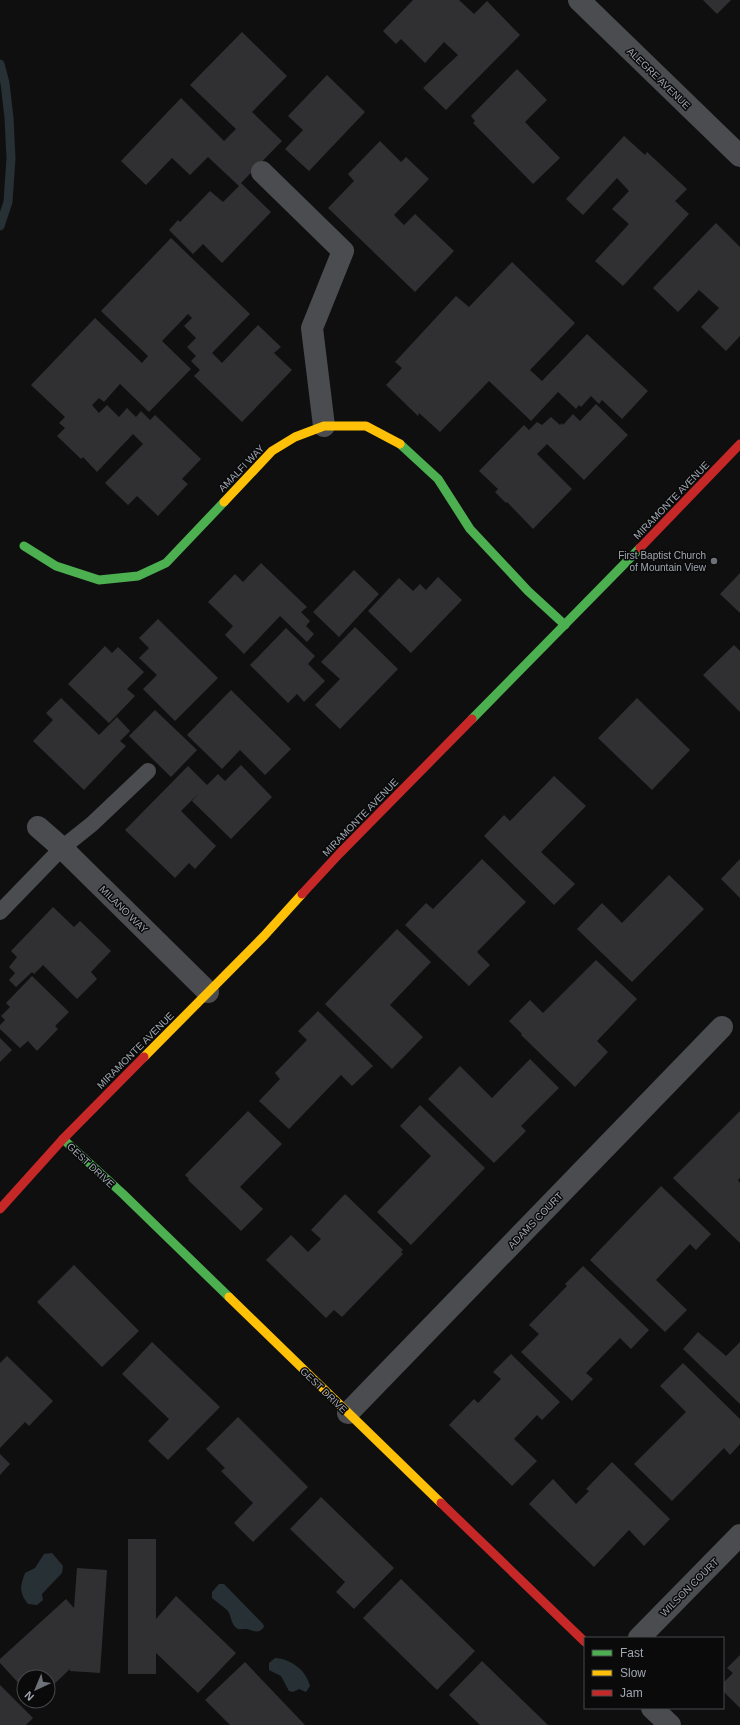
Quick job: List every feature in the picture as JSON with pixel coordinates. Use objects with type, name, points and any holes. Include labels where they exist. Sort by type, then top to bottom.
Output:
[{"type":"street","name":"ALEGRE AVENUE","points":[[579,0],[740,156]]},
{"type":"street","points":[[262,172],[343,251],[312,328],[324,426]]},
{"type":"street","name":"AMALFI WAY","points":[[24,546],[56,566],[99,580],[138,576],[166,563],[272,451],[295,437],[324,426],[366,426],[404,446],[438,479],[470,529],[528,591],[565,625]]},
{"type":"street","name":"MIRAMONTE AVENUE","points":[[0,1209],[30,1178],[63,1139],[264,936],[339,854],[565,625],[740,444]]},
{"type":"street","name":"MILANO WAY","points":[[38,828],[62,848],[208,992]]},
{"type":"street","name":"ADAMS COURT","points":[[348,1413],[722,1027]]},
{"type":"street","name":"GEST DRIVE","points":[[63,1139],[584,1641]]},
{"type":"street","name":"WILSON COURT","points":[[640,1637],[740,1535]]},
{"type":"street","points":[[653,1709],[670,1725]]},
{"type":"lane","points":[[0,912],[62,848],[92,824],[148,771]]},
{"type":"shaded area","points":[[52,1553],[63,1566],[62,1573],[42,1594],[43,1600],[37,1605],[28,1604],[21,1589],[25,1573],[35,1568],[44,1554]]},
{"type":"shaded area","points":[[219,1584],[224,1584],[263,1624],[264,1627],[262,1629],[256,1632],[247,1629],[238,1629],[235,1627],[227,1610],[212,1598],[212,1592]]},
{"type":"shaded area","points":[[275,1658],[292,1663],[301,1670],[310,1686],[306,1692],[299,1689],[293,1692],[289,1691],[281,1676],[269,1670],[269,1663]]},
{"type":"building","points":[[413,0],[459,0],[474,14],[487,1],[520,35],[446,110],[423,88],[458,55],[444,42],[425,63],[401,39],[396,44],[383,31]]},
{"type":"building","points":[[703,0],[731,0],[717,14]]},
{"type":"building","points":[[242,32],[287,76],[252,112],[282,141],[241,183],[271,212],[222,263],[203,244],[193,254],[169,230],[178,220],[180,222],[210,191],[223,202],[239,186],[208,157],[190,175],[172,158],[146,185],[121,161],[181,98],[224,141],[236,129],[190,85]]},
{"type":"building","points":[[517,69],[547,100],[525,122],[560,158],[533,184],[473,123],[475,121],[471,116]]},
{"type":"building","points":[[327,75],[365,112],[309,171],[285,149],[303,130],[288,116]]},
{"type":"building","points":[[624,136],[645,155],[647,152],[687,189],[675,201],[689,214],[623,286],[595,261],[629,224],[612,209],[629,191],[617,178],[583,215],[566,199]]},
{"type":"building","points":[[380,141],[401,162],[406,157],[429,179],[394,215],[404,225],[415,214],[454,251],[415,292],[328,208],[354,181],[348,174]]},
{"type":"building","points":[[716,223],[740,247],[740,336],[726,351],[701,327],[719,308],[699,290],[678,312],[653,288]]},
{"type":"building","points":[[171,238],[250,314],[212,353],[222,363],[258,325],[281,347],[274,353],[292,370],[242,422],[194,376],[200,370],[191,361],[196,356],[187,347],[196,338],[184,326],[192,318],[188,314],[162,341],[191,369],[149,412],[120,384],[104,402],[99,398],[92,405],[99,413],[107,405],[119,417],[127,408],[136,417],[141,411],[150,420],[155,415],[201,459],[182,479],[188,484],[158,516],[137,496],[128,505],[105,483],[143,444],[133,434],[97,472],[83,457],[81,459],[57,436],[65,428],[59,423],[65,417],[31,385],[95,318],[142,363],[148,356],[101,311]]},
{"type":"building","points":[[512,262],[575,323],[530,370],[542,381],[587,334],[648,391],[622,419],[602,400],[599,404],[591,396],[581,407],[579,405],[576,409],[558,392],[531,421],[489,381],[440,432],[419,413],[418,416],[386,385],[402,368],[395,362],[456,296],[469,307]]},
{"type":"building","points":[[596,404],[628,435],[584,480],[547,444],[537,454],[572,489],[533,529],[507,502],[506,503],[495,492],[498,489],[479,471],[524,425],[529,430],[537,422],[542,425],[551,417],[560,425],[562,423],[563,425],[573,414],[580,421]]},
{"type":"building","points":[[261,563],[307,607],[301,612],[310,621],[306,626],[314,634],[307,642],[280,616],[244,654],[225,635],[233,626],[208,602],[235,574],[243,582]]},
{"type":"building","points":[[354,570],[379,594],[339,637],[313,612]]},
{"type":"building","points":[[740,573],[740,613],[720,594]]},
{"type":"building","points":[[438,577],[462,600],[411,653],[368,611],[399,578],[413,591],[420,584],[426,590]]},
{"type":"building","points":[[158,619],[218,678],[175,721],[143,689],[157,675],[139,658],[149,648],[139,638]]},
{"type":"building","points":[[355,627],[398,669],[340,729],[315,705],[340,679],[321,662]]},
{"type":"building","points":[[286,628],[315,656],[308,664],[325,681],[304,702],[297,694],[288,703],[250,665]]},
{"type":"building","points":[[734,645],[740,651],[740,712],[703,675]]},
{"type":"building","points":[[105,646],[112,653],[118,647],[144,672],[127,689],[135,696],[109,723],[68,684]]},
{"type":"building","points":[[231,690],[291,749],[265,775],[240,750],[222,769],[187,735]]},
{"type":"building","points":[[61,698],[99,735],[117,717],[130,731],[120,741],[126,746],[84,790],[33,741],[53,720],[46,713]]},
{"type":"building","points":[[637,698],[690,750],[652,790],[598,738]]},
{"type":"building","points":[[155,710],[197,750],[171,777],[129,736]]},
{"type":"building","points":[[241,765],[272,797],[231,839],[192,801],[198,794],[181,811],[216,846],[195,869],[189,863],[175,878],[125,830],[188,766],[207,785],[218,774],[225,781]]},
{"type":"building","points":[[554,776],[586,806],[541,852],[575,884],[554,905],[484,836],[504,815],[510,821]]},
{"type":"building","points":[[482,859],[526,902],[477,952],[490,965],[469,986],[405,925],[426,903],[433,909]]},
{"type":"building","points":[[740,859],[740,898],[721,879]]},
{"type":"building","points":[[669,875],[704,909],[632,982],[577,929],[602,903],[622,923]]},
{"type":"building","points":[[53,907],[74,927],[80,921],[111,951],[91,972],[97,979],[77,999],[43,965],[34,974],[32,972],[16,987],[9,980],[15,973],[9,967],[17,957],[11,951]]},
{"type":"building","points":[[397,929],[431,962],[390,1005],[423,1037],[392,1069],[325,1004]]},
{"type":"building","points":[[596,960],[637,999],[597,1041],[608,1052],[575,1087],[521,1035],[522,1034],[509,1021],[530,1000],[543,1013]]},
{"type":"building","points":[[32,976],[69,1012],[55,1026],[58,1029],[37,1051],[28,1041],[20,1048],[0,1029],[0,1025],[5,1020],[1,1016],[10,1007],[6,1003]]},
{"type":"building","points":[[318,1011],[373,1066],[352,1086],[341,1075],[289,1129],[259,1101],[280,1079],[275,1073],[307,1040],[298,1031]]},
{"type":"building","points":[[0,1038],[12,1050],[0,1062]]},
{"type":"building","points":[[530,1059],[559,1088],[521,1126],[526,1131],[494,1163],[428,1099],[460,1066],[492,1098]]},
{"type":"building","points":[[420,1105],[485,1168],[411,1245],[377,1212],[431,1156],[400,1126]]},
{"type":"building","points":[[248,1111],[282,1144],[240,1187],[263,1209],[241,1231],[188,1180],[189,1179],[185,1175]]},
{"type":"building","points":[[740,1111],[740,1178],[738,1180],[740,1183],[740,1243],[673,1178]]},
{"type":"building","points":[[661,1186],[711,1234],[696,1250],[690,1244],[656,1280],[687,1310],[665,1332],[590,1260]]},
{"type":"building","points":[[345,1194],[403,1250],[401,1252],[403,1254],[342,1317],[334,1310],[326,1318],[266,1260],[291,1235],[308,1252],[321,1239],[311,1230]]},
{"type":"building","points":[[74,1265],[139,1331],[102,1367],[37,1302]]},
{"type":"building","points":[[583,1266],[649,1330],[631,1349],[620,1338],[586,1373],[593,1379],[572,1401],[521,1352],[539,1334],[529,1325],[567,1286],[565,1284]]},
{"type":"building","points":[[698,1332],[726,1356],[740,1342],[740,1404],[683,1349]]},
{"type":"building","points":[[152,1342],[220,1407],[168,1460],[148,1441],[169,1419],[122,1374]]},
{"type":"building","points":[[511,1354],[560,1402],[542,1420],[537,1415],[514,1439],[537,1461],[512,1486],[449,1425],[474,1399],[478,1403],[501,1379],[493,1372]]},
{"type":"building","points":[[7,1356],[53,1401],[29,1426],[25,1422],[0,1448],[0,1363]]},
{"type":"building","points":[[683,1363],[740,1419],[740,1444],[730,1455],[724,1448],[672,1501],[634,1464],[686,1412],[660,1386]]},
{"type":"building","points":[[238,1417],[308,1487],[253,1542],[234,1523],[253,1503],[221,1471],[225,1468],[206,1449]]},
{"type":"building","points":[[0,1454],[10,1464],[0,1475]]},
{"type":"building","points":[[612,1462],[670,1519],[644,1546],[629,1530],[594,1567],[529,1504],[553,1479],[576,1504],[589,1491],[586,1489]]},
{"type":"building","points":[[321,1497],[394,1568],[354,1609],[336,1592],[345,1582],[290,1529]]},
{"type":"building","points":[[128,1539],[156,1539],[156,1619],[176,1596],[236,1653],[198,1693],[156,1653],[156,1674],[128,1674]]},
{"type":"building","points":[[77,1568],[107,1570],[100,1673],[70,1671],[70,1669],[56,1682],[56,1669],[16,1669],[16,1680],[0,1663],[0,1659],[66,1599],[74,1608]]},
{"type":"building","points":[[401,1579],[475,1651],[437,1690],[363,1618]]},
{"type":"building","points":[[740,1655],[740,1708],[724,1692],[724,1682],[733,1673],[727,1668]]},
{"type":"building","points":[[482,1661],[548,1725],[480,1725],[449,1695]]},
{"type":"building","points":[[245,1662],[305,1725],[230,1725],[205,1700]]},
{"type":"building","points":[[0,1685],[16,1701],[16,1709],[24,1709],[33,1718],[26,1725],[0,1725]]},
{"type":"waterway","points":[[0,64],[5,83],[11,158],[8,202],[0,226]]},
{"type":"traffic: fast","points":[[400,444],[438,479],[470,529],[528,591],[565,625]]},
{"type":"traffic: fast","points":[[24,546],[56,566],[99,580],[138,576],[166,563],[224,502]]},
{"type":"traffic: fast","points":[[472,719],[640,548]]},
{"type":"traffic: fast","points":[[63,1139],[123,1194],[229,1297]]},
{"type":"traffic: slow","points":[[224,502],[272,451],[295,437],[324,426],[366,426],[400,444]]},
{"type":"traffic: slow","points":[[144,1057],[264,936],[302,894]]},
{"type":"traffic: slow","points":[[229,1297],[441,1503]]},
{"type":"traffic: jam","points":[[640,548],[740,444]]},
{"type":"traffic: jam","points":[[302,894],[339,854],[472,719]]},
{"type":"traffic: jam","points":[[0,1209],[63,1139],[144,1057]]},
{"type":"traffic: jam","points":[[441,1503],[584,1641]]},
{"type":"place","name":"First Baptist Church of Mountain View","points":[[714,561]]}]
